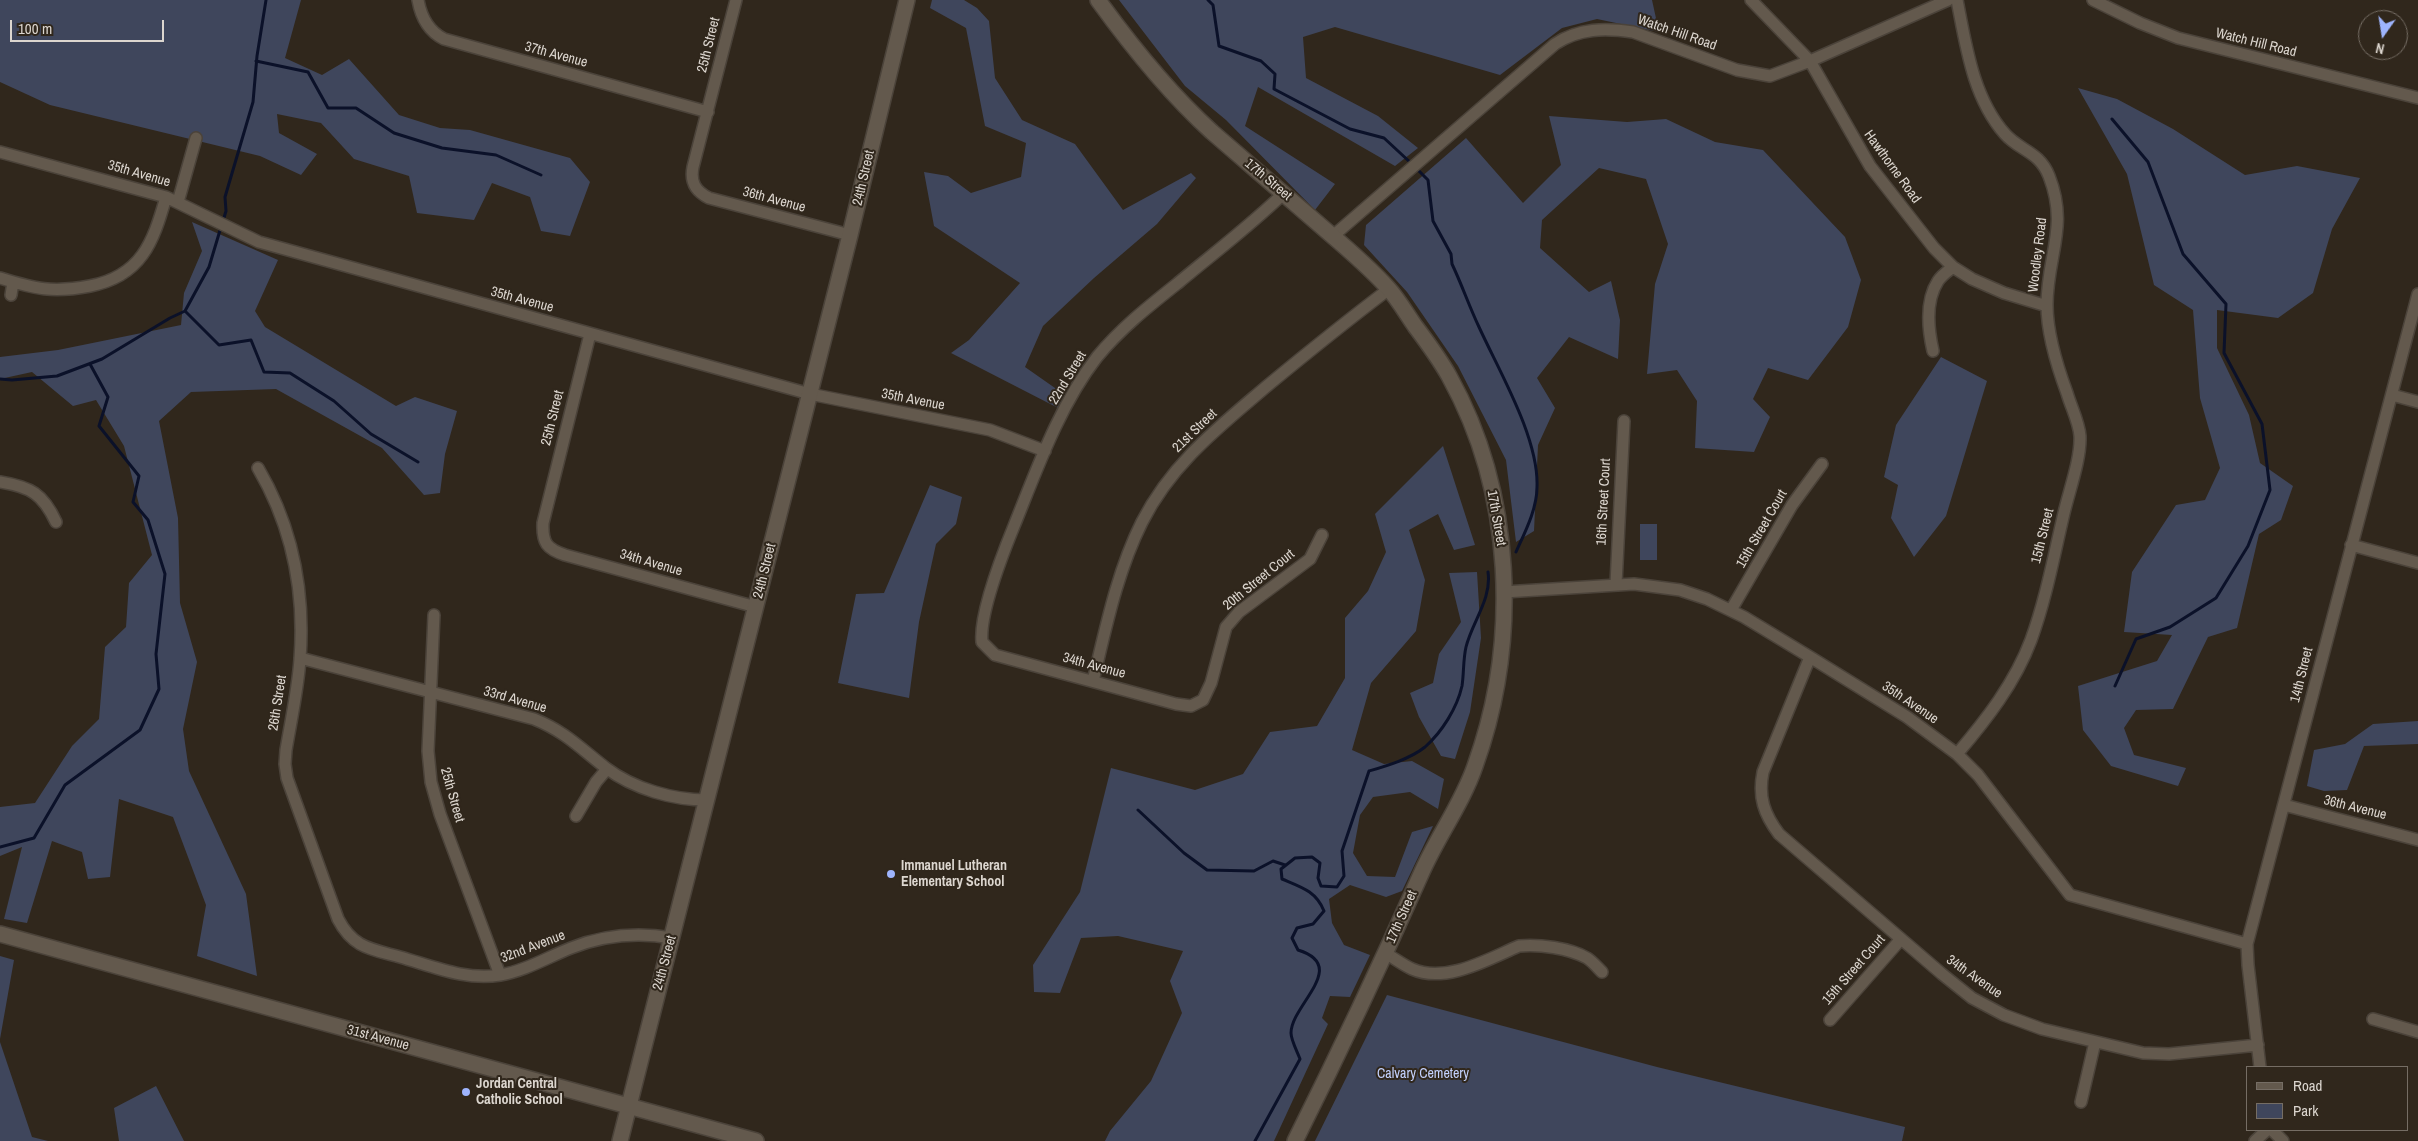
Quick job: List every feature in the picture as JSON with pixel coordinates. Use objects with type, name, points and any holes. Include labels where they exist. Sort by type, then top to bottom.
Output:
[{"type":"street","name":"37th Avenue","points":[[418,0],[420,10],[428,26],[444,39],[708,112]]},
{"type":"street","name":"25th Street","points":[[694,186],[692,181],[693,167],[736,0]]},
{"type":"street","name":"24th Street","points":[[620,1141],[850,235],[907,0]]},
{"type":"street","name":"17th Street","points":[[1098,0],[1133,48],[1209,129],[1333,236],[1389,289],[1450,377],[1482,450],[1501,538],[1504,592],[1501,657],[1495,694],[1475,767],[1464,793],[1430,852],[1385,953],[1295,1141]]},
{"type":"street","name":"Hawthorne Road","points":[[1751,0],[1810,61],[1870,166],[1934,248],[1953,267],[2004,294],[2047,306]]},
{"type":"street","name":"Watch Hill Road","points":[[1333,236],[1555,44],[1579,31],[1617,30],[1633,32],[1737,70],[1759,75],[1778,74],[1948,0]]},
{"type":"street","name":"Woodley Road","points":[[1957,0],[1974,77],[1981,95],[2006,135],[2041,162],[2056,198],[2059,214],[2050,268],[2047,306]]},
{"type":"street","name":"Watch Hill Road","points":[[2093,0],[2140,23],[2178,38],[2418,98]]},
{"type":"street","points":[[178,202],[196,138]]},
{"type":"street","name":"35th Avenue","points":[[0,152],[166,197],[259,242],[810,394],[990,430],[1045,451]]},
{"type":"street","name":"36th Avenue","points":[[694,186],[709,198],[850,235]]},
{"type":"street","name":"22nd Street","points":[[985,647],[981,633],[998,571],[1045,451],[1085,374],[1118,333],[1139,313],[1259,217],[1284,193]]},
{"type":"street","points":[[0,278],[51,291],[61,291],[115,280],[126,273],[143,253],[152,238],[166,197]]},
{"type":"street","points":[[1933,351],[1927,325],[1933,294],[1938,280],[1953,267]]},
{"type":"street","points":[[11,295],[14,282]]},
{"type":"street","name":"21st Street","points":[[1093,681],[1113,600],[1132,543],[1143,520],[1174,474],[1194,449],[1218,427],[1335,330],[1389,289]]},
{"type":"street","name":"14th Street","points":[[2260,1066],[2247,944],[2418,294]]},
{"type":"street","name":"15th Street","points":[[1957,754],[2004,694],[2030,642],[2039,615],[2080,446],[2078,424],[2056,360],[2047,306]]},
{"type":"street","name":"25th Street","points":[[543,540],[543,523],[590,334]]},
{"type":"street","points":[[2392,395],[2418,402]]},
{"type":"street","name":"16th Street Court","points":[[1616,584],[1624,421]]},
{"type":"street","name":"15th Street Court","points":[[1731,610],[1792,505],[1822,464]]},
{"type":"street","name":"26th Street","points":[[258,468],[286,526],[295,565],[300,658],[285,764],[293,797],[308,839],[338,919],[349,938]]},
{"type":"street","points":[[0,482],[12,484],[35,493],[47,502],[56,522]]},
{"type":"street","name":"20th Street Court","points":[[1197,704],[1207,695],[1226,627],[1240,612],[1310,559],[1322,535]]},
{"type":"street","name":"34th Avenue","points":[[543,540],[549,548],[565,555],[756,607]]},
{"type":"street","points":[[2351,545],[2418,563]]},
{"type":"street","name":"35th Avenue","points":[[1504,592],[1616,584],[1644,585],[1680,590],[1707,598],[1731,610],[1810,657],[1907,717],[1957,754],[1978,775],[2070,895],[2247,944]]},
{"type":"street","name":"25th Street","points":[[434,614],[428,751],[431,782],[440,814],[500,975]]},
{"type":"street","name":"34th Avenue","points":[[985,647],[996,655],[1176,704],[1191,706],[1197,704]]},
{"type":"street","name":"34th Avenue","points":[[1810,657],[1763,772],[1760,786],[1763,806],[1779,834],[1942,974],[1987,1006],[2030,1025],[2095,1042],[2158,1054],[2258,1045]]},
{"type":"street","name":"33rd Avenue","points":[[300,658],[534,719],[565,733],[607,769],[650,790],[675,797],[707,800]]},
{"type":"street","points":[[576,816],[596,782],[607,769]]},
{"type":"street","name":"36th Avenue","points":[[2284,805],[2418,840]]},
{"type":"street","name":"31st Avenue","points":[[0,934],[756,1141]]},
{"type":"street","name":"32nd Avenue","points":[[349,938],[372,950],[468,976],[500,975],[522,969],[578,946],[607,938],[641,934],[672,938]]},
{"type":"street","name":"15th Street Court","points":[[1830,1020],[1901,939]]},
{"type":"street","points":[[1385,953],[1413,969],[1443,973],[1463,968],[1519,946],[1529,945],[1554,948],[1587,958],[1602,972]]},
{"type":"street","points":[[2373,1019],[2418,1032]]},
{"type":"street","points":[[2081,1102],[2095,1042]]},
{"type":"street","points":[[2255,1141],[2266,1131]]},
{"type":"street","points":[[2273,1131],[2282,1141]]},
{"type":"green space","points":[[0,0],[301,0],[285,58],[322,75],[349,59],[399,115],[440,128],[470,130],[570,158],[590,182],[570,236],[541,231],[530,197],[492,183],[474,220],[417,213],[409,176],[354,159],[321,123],[277,114],[279,133],[317,154],[301,175],[260,156],[50,105],[0,82]]},
{"type":"green space","points":[[932,0],[964,0],[977,8],[989,21],[995,78],[1022,120],[1075,144],[1123,210],[1191,173],[1196,178],[1157,224],[1094,278],[1043,326],[1025,367],[1065,395],[1058,408],[951,353],[969,340],[1020,283],[934,226],[924,172],[948,176],[971,193],[1021,177],[1026,143],[985,126],[966,28],[930,8]]},
{"type":"green space","points":[[1119,0],[1652,0],[1659,32],[1597,19],[1562,28],[1500,75],[1335,27],[1303,37],[1306,78],[1378,116],[1418,148],[1395,166],[1258,87],[1245,126],[1335,184],[1315,210],[1226,120],[1185,86]]},
{"type":"green space","points":[[2078,88],[2117,99],[2173,129],[2245,175],[2297,166],[2360,178],[2332,229],[2313,293],[2278,318],[2217,310],[2217,348],[2249,415],[2260,463],[2293,486],[2281,520],[2259,534],[2237,628],[2208,637],[2173,709],[2136,710],[2124,728],[2134,755],[2186,768],[2178,786],[2111,766],[2083,730],[2078,686],[2157,661],[2172,635],[2124,632],[2132,572],[2176,505],[2205,500],[2220,468],[2200,398],[2193,310],[2154,285],[2127,174]]},
{"type":"green space","points":[[1549,116],[1627,122],[1666,119],[1715,142],[1763,150],[1845,237],[1861,280],[1848,327],[1808,380],[1768,368],[1753,399],[1770,417],[1754,452],[1695,448],[1697,401],[1677,370],[1647,374],[1655,284],[1668,244],[1646,179],[1599,168],[1542,220],[1540,248],[1589,292],[1611,281],[1620,320],[1618,359],[1569,337],[1537,378],[1555,408],[1538,445],[1534,531],[1516,542],[1506,460],[1458,366],[1407,292],[1364,245],[1366,225],[1466,138],[1523,203],[1561,165]]},
{"type":"green space","points":[[192,222],[278,260],[255,311],[265,327],[396,406],[415,397],[457,411],[445,454],[440,493],[424,495],[382,448],[276,389],[191,392],[159,421],[178,518],[180,603],[197,662],[183,729],[189,771],[246,894],[257,976],[197,956],[206,905],[173,817],[119,799],[110,877],[88,879],[82,852],[52,841],[27,923],[4,919],[22,847],[0,856],[0,807],[35,803],[72,746],[99,719],[105,647],[126,627],[129,583],[152,555],[124,446],[96,400],[73,406],[32,372],[0,379],[0,357],[58,350],[181,325],[184,293],[202,251]]},
{"type":"green space","points":[[1941,357],[1987,381],[1946,516],[1914,557],[1891,518],[1898,485],[1884,477],[1896,425]]},
{"type":"green space","points":[[1443,446],[1475,545],[1454,550],[1438,514],[1409,530],[1425,580],[1416,631],[1371,683],[1352,750],[1384,764],[1412,761],[1444,779],[1438,809],[1410,792],[1373,797],[1360,815],[1353,853],[1367,876],[1395,877],[1412,832],[1433,826],[1402,891],[1386,897],[1350,885],[1329,899],[1332,923],[1344,945],[1370,955],[1350,997],[1330,996],[1322,1018],[1328,1024],[1274,1141],[1105,1141],[1110,1131],[1151,1081],[1182,1013],[1170,981],[1183,951],[1118,936],[1081,938],[1060,993],[1034,992],[1033,965],[1080,892],[1111,768],[1195,790],[1243,774],[1270,732],[1317,726],[1345,678],[1345,618],[1368,591],[1386,552],[1375,514]]},
{"type":"green space","points":[[930,485],[962,497],[956,524],[936,544],[919,622],[909,698],[838,683],[856,594],[884,593]]},
{"type":"green space","points":[[1640,524],[1657,524],[1657,560],[1640,560]]},
{"type":"green space","points":[[1477,572],[1481,638],[1470,712],[1455,759],[1441,756],[1419,717],[1410,693],[1433,683],[1439,654],[1461,622],[1449,573]]},
{"type":"green space","points":[[2418,721],[2418,744],[2364,746],[2347,790],[2324,791],[2307,786],[2314,750],[2345,744],[2373,724]]},
{"type":"green space","points":[[0,956],[14,960],[0,1039]]},
{"type":"green space","name":"Calvary Cemetery","points":[[1387,995],[1657,1067],[1905,1127],[1902,1141],[1315,1141]]},
{"type":"green space","points":[[0,1042],[32,1137],[48,1141],[0,1141]]},
{"type":"green space","points":[[156,1086],[184,1141],[119,1141],[114,1108]]},
{"type":"waterway","points":[[223,221],[226,211],[225,197],[253,102],[257,56],[266,0]]},
{"type":"waterway","points":[[1208,0],[1213,5],[1219,46],[1261,61],[1275,74],[1274,89],[1350,129],[1384,138],[1412,164]]},
{"type":"waterway","points":[[256,61],[308,72],[328,108],[356,108],[394,133],[442,148],[496,155],[541,175]]},
{"type":"waterway","points":[[2112,119],[2148,162],[2183,254],[2226,304],[2224,353],[2262,424],[2270,490],[2248,546],[2216,598],[2170,627],[2136,639],[2115,686]]},
{"type":"waterway","points":[[1416,168],[1428,180],[1433,221],[1451,254],[1452,264],[1475,319],[1507,384],[1532,448],[1536,468],[1537,487],[1535,504],[1516,552]]},
{"type":"waterway","points":[[0,379],[12,380],[57,376],[102,359],[185,311],[209,267],[221,227]]},
{"type":"waterway","points":[[185,311],[219,345],[251,340],[264,372],[290,373],[334,401],[371,434],[418,462]]},
{"type":"waterway","points":[[0,847],[34,838],[65,785],[140,730],[159,689],[156,654],[165,574],[148,520],[133,502],[139,476],[99,426],[108,397],[90,364]]},
{"type":"waterway","points":[[1255,1141],[1300,1059],[1291,1036],[1293,1022],[1319,976],[1319,966],[1313,957],[1298,950],[1292,938],[1297,928],[1313,924],[1324,911],[1317,899],[1307,890],[1282,879],[1281,869],[1295,858],[1312,857],[1320,863],[1318,878],[1321,886],[1337,887],[1344,876],[1342,851],[1369,771],[1405,759],[1425,747],[1453,711],[1462,686],[1466,647],[1487,592],[1488,572]]},
{"type":"waterway","points":[[1138,810],[1184,853],[1207,870],[1254,871],[1273,861],[1285,865]]},
{"type":"place","name":"Immanuel Lutheran Elementary School","points":[[891,874]]},
{"type":"place","name":"Jordan Central Catholic School","points":[[466,1092]]}]
